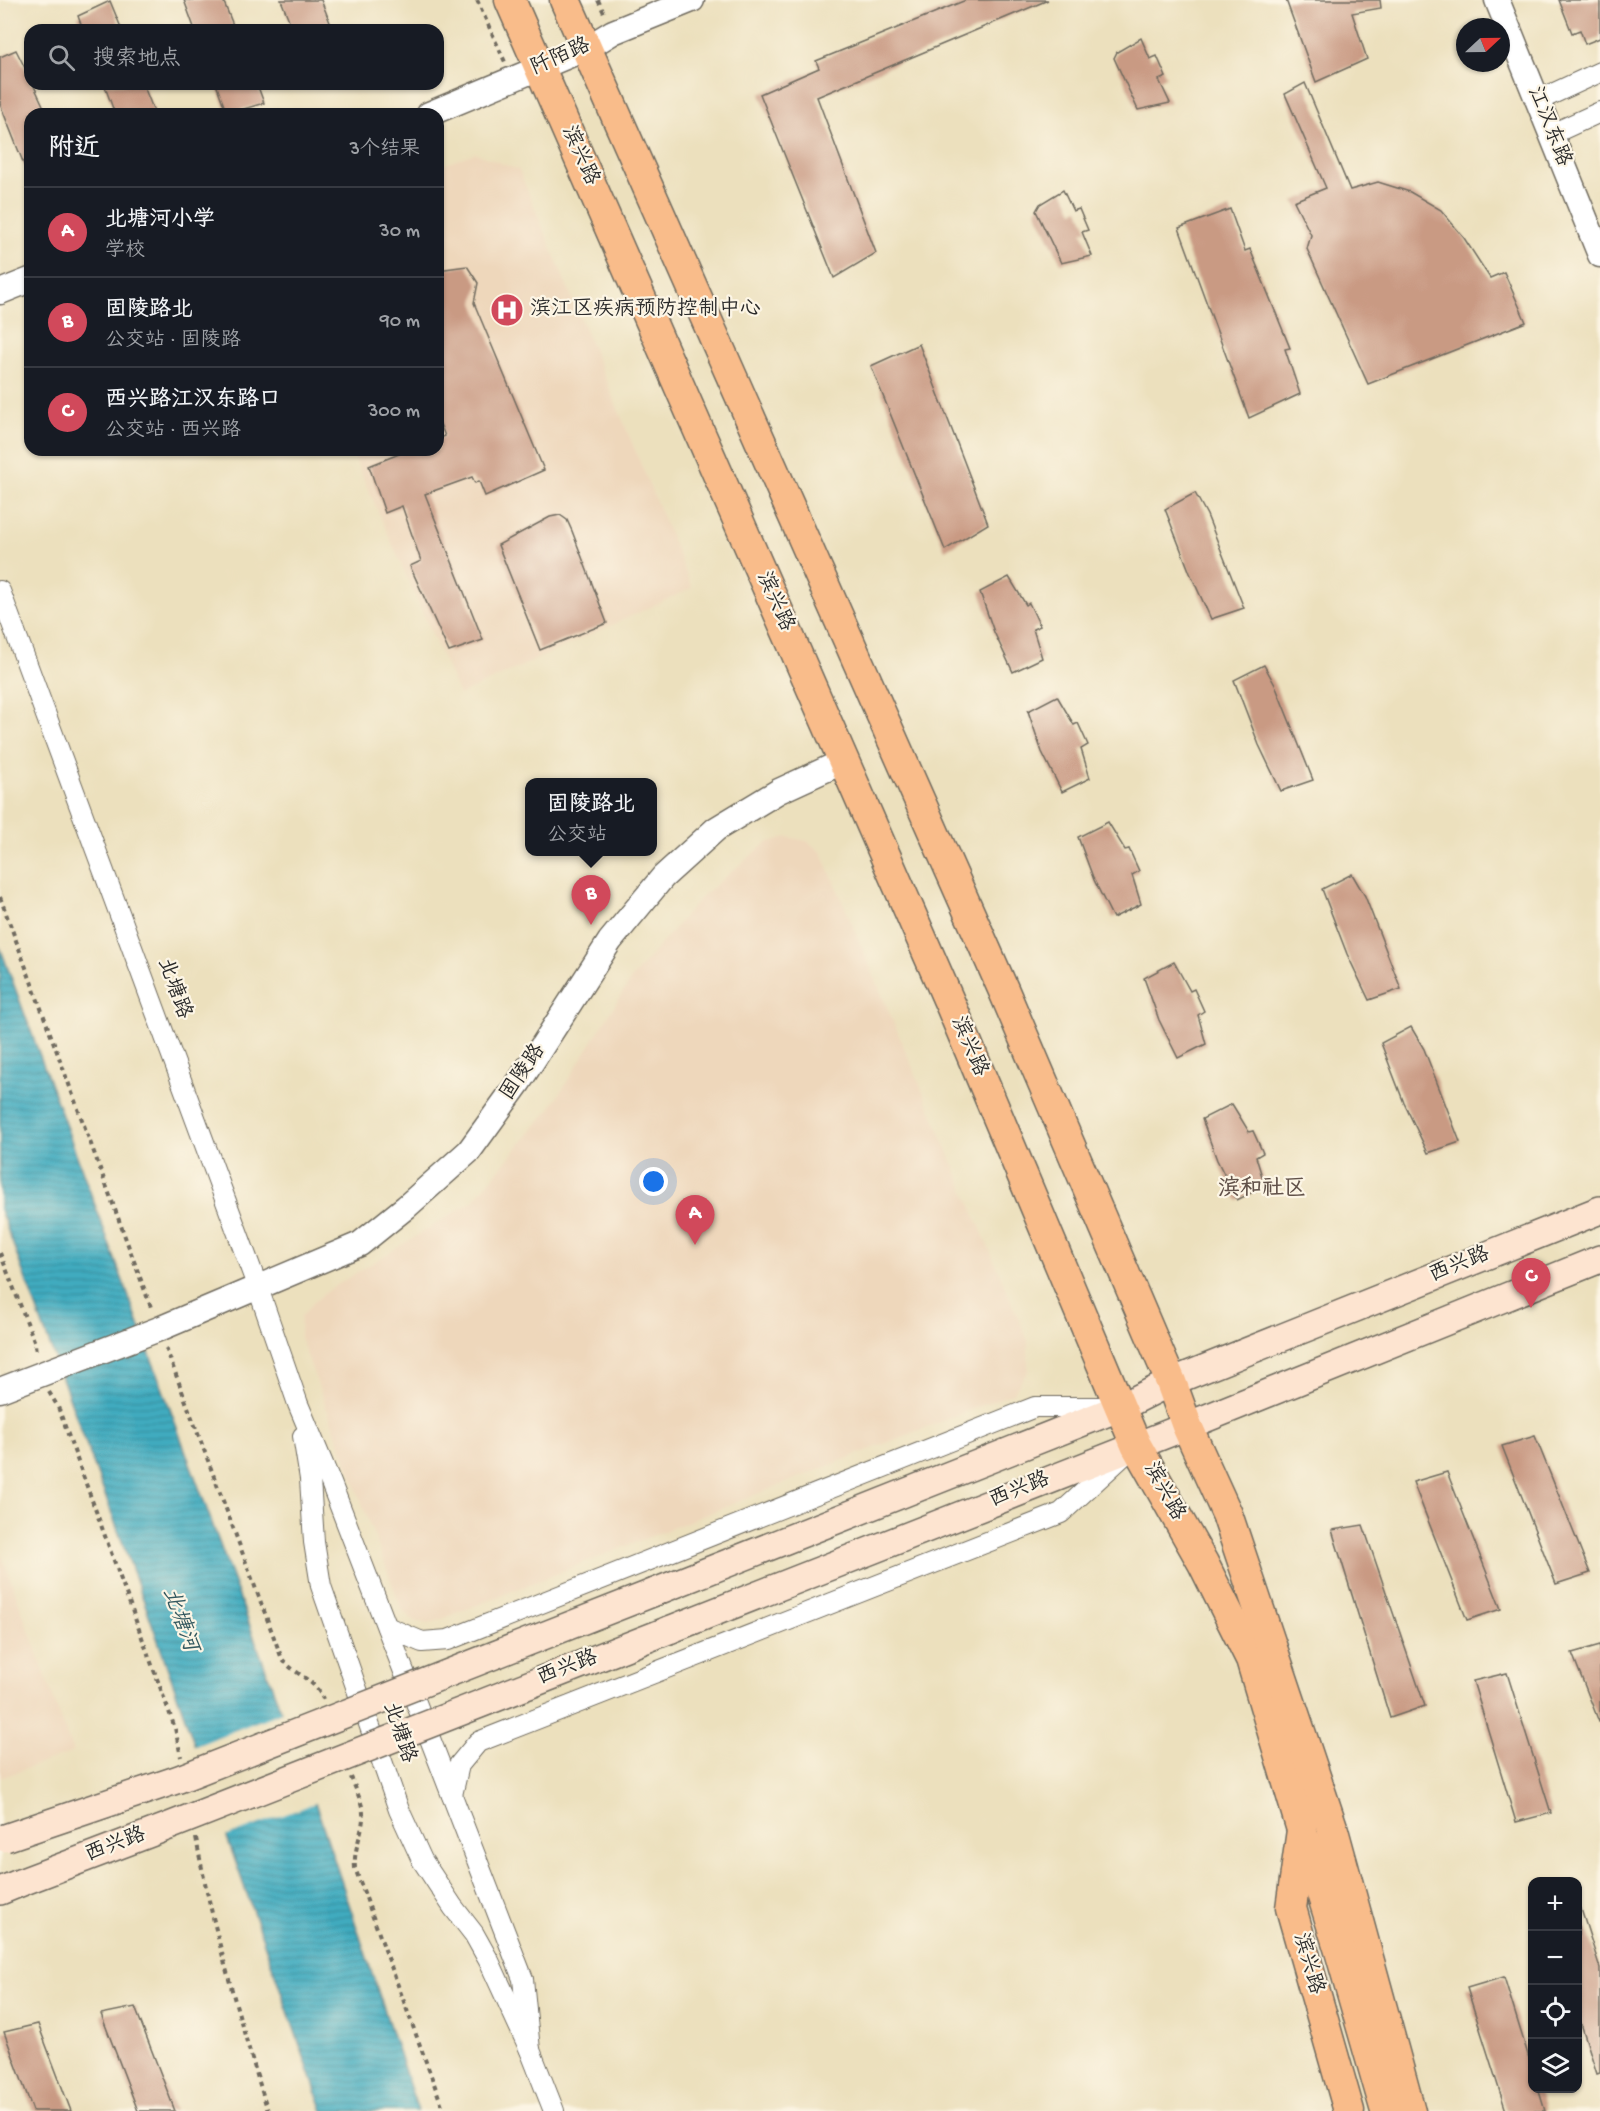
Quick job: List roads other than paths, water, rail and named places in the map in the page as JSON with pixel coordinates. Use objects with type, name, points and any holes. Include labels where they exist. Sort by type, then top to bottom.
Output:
[{"type":"main road","name":"滨兴路","points":[[510,0],[956,1019],[1136,1445],[1203,1563],[1251,1659],[1302,1830],[1291,1908],[1349,2111]]},
{"type":"main road","points":[[565,0],[1003,989],[1171,1382],[1187,1426],[1227,1514],[1333,1830],[1410,2111]]},
{"type":"main road","name":"西兴路","points":[[2,1838],[179,1779],[655,1592],[1121,1407],[1171,1382],[1600,1210]]},
{"type":"main road","name":"西兴路","points":[[11,1886],[1187,1426],[1600,1259]]},
{"type":"main road","points":[[1302,1830],[1386,2111]]},
{"type":"street","name":"阡陌路","points":[[443,108],[587,48],[613,32],[692,0]]},
{"type":"street","name":"江汉东路","points":[[1497,0],[1600,255]]},
{"type":"street","points":[[1537,101],[1600,72]]},
{"type":"street","points":[[1552,134],[1600,111]]},
{"type":"street","points":[[0,292],[24,282]]},
{"type":"street","name":"北塘路","points":[[0,591],[258,1288],[298,1404],[331,1483],[523,1979],[530,2050]]},
{"type":"street","name":"固陵路","points":[[0,1390],[159,1329],[360,1244],[406,1207],[469,1150],[519,1082],[610,941],[663,877],[716,829],[779,791],[844,761]]},
{"type":"street","name":"北塘路","points":[[298,1404],[310,1479],[314,1542],[321,1586],[399,1810],[422,1860],[474,1934],[489,1961],[530,2050],[554,2111]]},
{"type":"street","name":"西兴路","points":[[387,1627],[422,1642],[448,1640],[1035,1407],[1121,1407]]},
{"type":"street","name":"西兴路","points":[[452,1795],[459,1765],[478,1742],[1060,1513],[1136,1445]]},
{"type":"water","name":"北塘河","points":[[0,947],[318,1811],[418,2111],[323,2111],[149,1615],[0,1209]]},
{"type":"place","name":"滨江区疾病预防控制中心","points":[[507,310]]},
{"type":"place","name":"固陵路北","points":[[591,925]]},
{"type":"place","name":"北塘河小学","points":[[695,1245]]},
{"type":"place","name":"西兴路江汉东路口","points":[[1531,1308]]},
{"type":"district","name":"滨和社区","points":[[1262,1190]]}]
